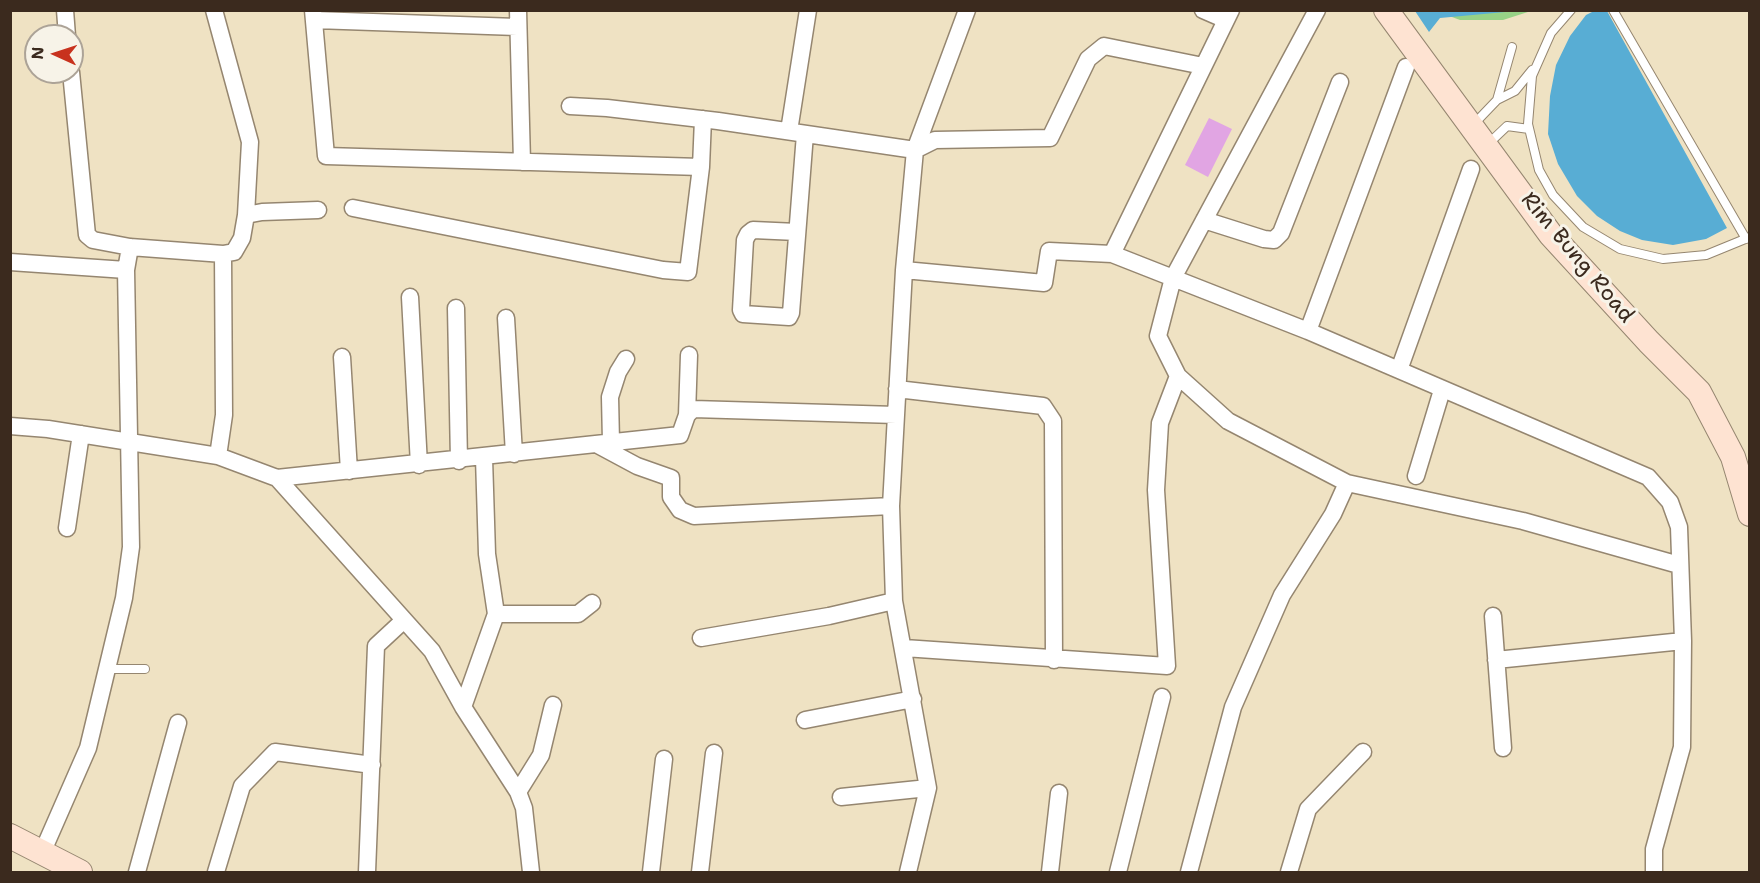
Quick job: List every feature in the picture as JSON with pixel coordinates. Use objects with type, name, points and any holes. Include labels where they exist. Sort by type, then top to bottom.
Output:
[{"type":"main road","name":"Rim Bung Road","points":[[1386,10],[1551,235],[1649,342],[1699,392],[1733,457],[1749,514]]},
{"type":"main road","points":[[10,836],[69,870]]},
{"type":"street","points":[[72,84],[87,235],[93,240],[130,248],[223,254],[234,252],[242,238],[246,215],[250,142],[214,10]]},
{"type":"street","points":[[797,232],[753,230],[747,234],[741,310],[743,314],[789,317],[791,313],[797,232],[797,132],[808,10]]},
{"type":"street","points":[[908,873],[928,788],[894,601],[891,506],[904,270],[915,150],[967,10]]},
{"type":"street","points":[[1112,254],[1229,15],[1203,10]]},
{"type":"street","points":[[1317,10],[1173,278],[1158,336],[1178,376],[1228,421],[1347,483],[1523,521],[1679,565]]},
{"type":"street","points":[[522,162],[518,19],[314,15],[326,156],[522,162],[701,167]]},
{"type":"street","points":[[570,106],[704,119],[915,150],[935,140],[1050,138],[1088,59],[1104,46],[1203,66]]},
{"type":"street","points":[[1308,331],[1406,67]]},
{"type":"street","points":[[1204,220],[1264,239],[1274,240],[1281,233],[1340,82]]},
{"type":"street","points":[[352,208],[663,270],[688,272],[701,167],[704,119]]},
{"type":"street","points":[[1399,370],[1471,169]]},
{"type":"street","points":[[246,215],[262,212],[318,210]]},
{"type":"street","points":[[42,853],[88,748],[124,598],[131,547],[126,270],[130,248]]},
{"type":"street","points":[[904,270],[1044,283],[1049,251],[1112,254],[1308,331],[1648,477],[1670,502],[1679,526],[1683,641],[1682,747],[1654,849],[1654,873]]},
{"type":"street","points":[[218,456],[224,415],[223,254]]},
{"type":"street","points":[[10,262],[126,270]]},
{"type":"street","points":[[410,297],[419,465]]},
{"type":"street","points":[[456,308],[459,461]]},
{"type":"street","points":[[506,318],[514,454]]},
{"type":"street","points":[[10,426],[81,434],[218,456],[277,478],[459,461],[680,435],[687,415],[689,355]]},
{"type":"street","points":[[342,357],[348,471]]},
{"type":"street","points":[[603,443],[610,397],[618,372],[626,359]]},
{"type":"street","points":[[904,648],[1167,666],[1156,490],[1160,423],[1178,376]]},
{"type":"street","points":[[897,389],[1043,406],[1053,421],[1054,660]]},
{"type":"street","points":[[1416,476],[1442,390]]},
{"type":"street","points":[[687,415],[693,409],[896,415]]},
{"type":"street","points":[[67,528],[81,434]]},
{"type":"street","points":[[603,443],[637,466],[671,478],[671,497],[680,510],[694,516],[891,506]]},
{"type":"street","points":[[463,707],[496,614],[487,554],[484,458]]},
{"type":"street","points":[[277,478],[432,651],[463,707],[518,792],[524,808],[531,873]]},
{"type":"street","points":[[1189,873],[1233,707],[1282,595],[1333,514],[1347,483]]},
{"type":"street","points":[[701,638],[829,616],[894,601]]},
{"type":"street","points":[[496,614],[578,614],[592,603]]},
{"type":"street","points":[[1493,616],[1503,748]]},
{"type":"street","points":[[367,873],[376,646],[404,621]]},
{"type":"street","points":[[1496,660],[1683,641]]},
{"type":"street","points":[[1119,873],[1162,697]]},
{"type":"street","points":[[805,720],[913,699]]},
{"type":"street","points":[[518,792],[541,755],[553,705]]},
{"type":"street","points":[[137,873],[178,723]]},
{"type":"street","points":[[216,873],[242,786],[275,752],[372,765]]},
{"type":"street","points":[[1289,873],[1308,809],[1363,752]]},
{"type":"street","points":[[700,873],[714,753]]},
{"type":"street","points":[[651,873],[664,759]]},
{"type":"street","points":[[841,797],[928,788]]},
{"type":"street","points":[[1050,873],[1059,794]]},
{"type":"lane","points":[[1571,10],[1551,33],[1532,76],[1529,129],[1539,170],[1553,195],[1583,227],[1620,249],[1663,259],[1706,255],[1748,238],[1613,10]]},
{"type":"lane","points":[[1471,127],[1497,100],[1520,86],[1546,45]]},
{"type":"lane","points":[[1497,100],[1512,47]]},
{"type":"lane","points":[[1486,147],[1507,126],[1529,129]]},
{"type":"lane","points":[[108,669],[145,669]]},
{"type":"green space","points":[[1436,11],[1531,11],[1503,20],[1460,20]]},
{"type":"water","points":[[1415,11],[1516,11],[1440,18],[1429,32]]},
{"type":"water","points":[[1594,11],[1607,11],[1727,228],[1706,239],[1673,245],[1642,240],[1620,231],[1597,216],[1577,196],[1558,164],[1548,134],[1550,96],[1556,65],[1570,36],[1586,15]]},
{"type":"building","points":[[1209,118],[1232,129],[1208,177],[1185,165]]}]
